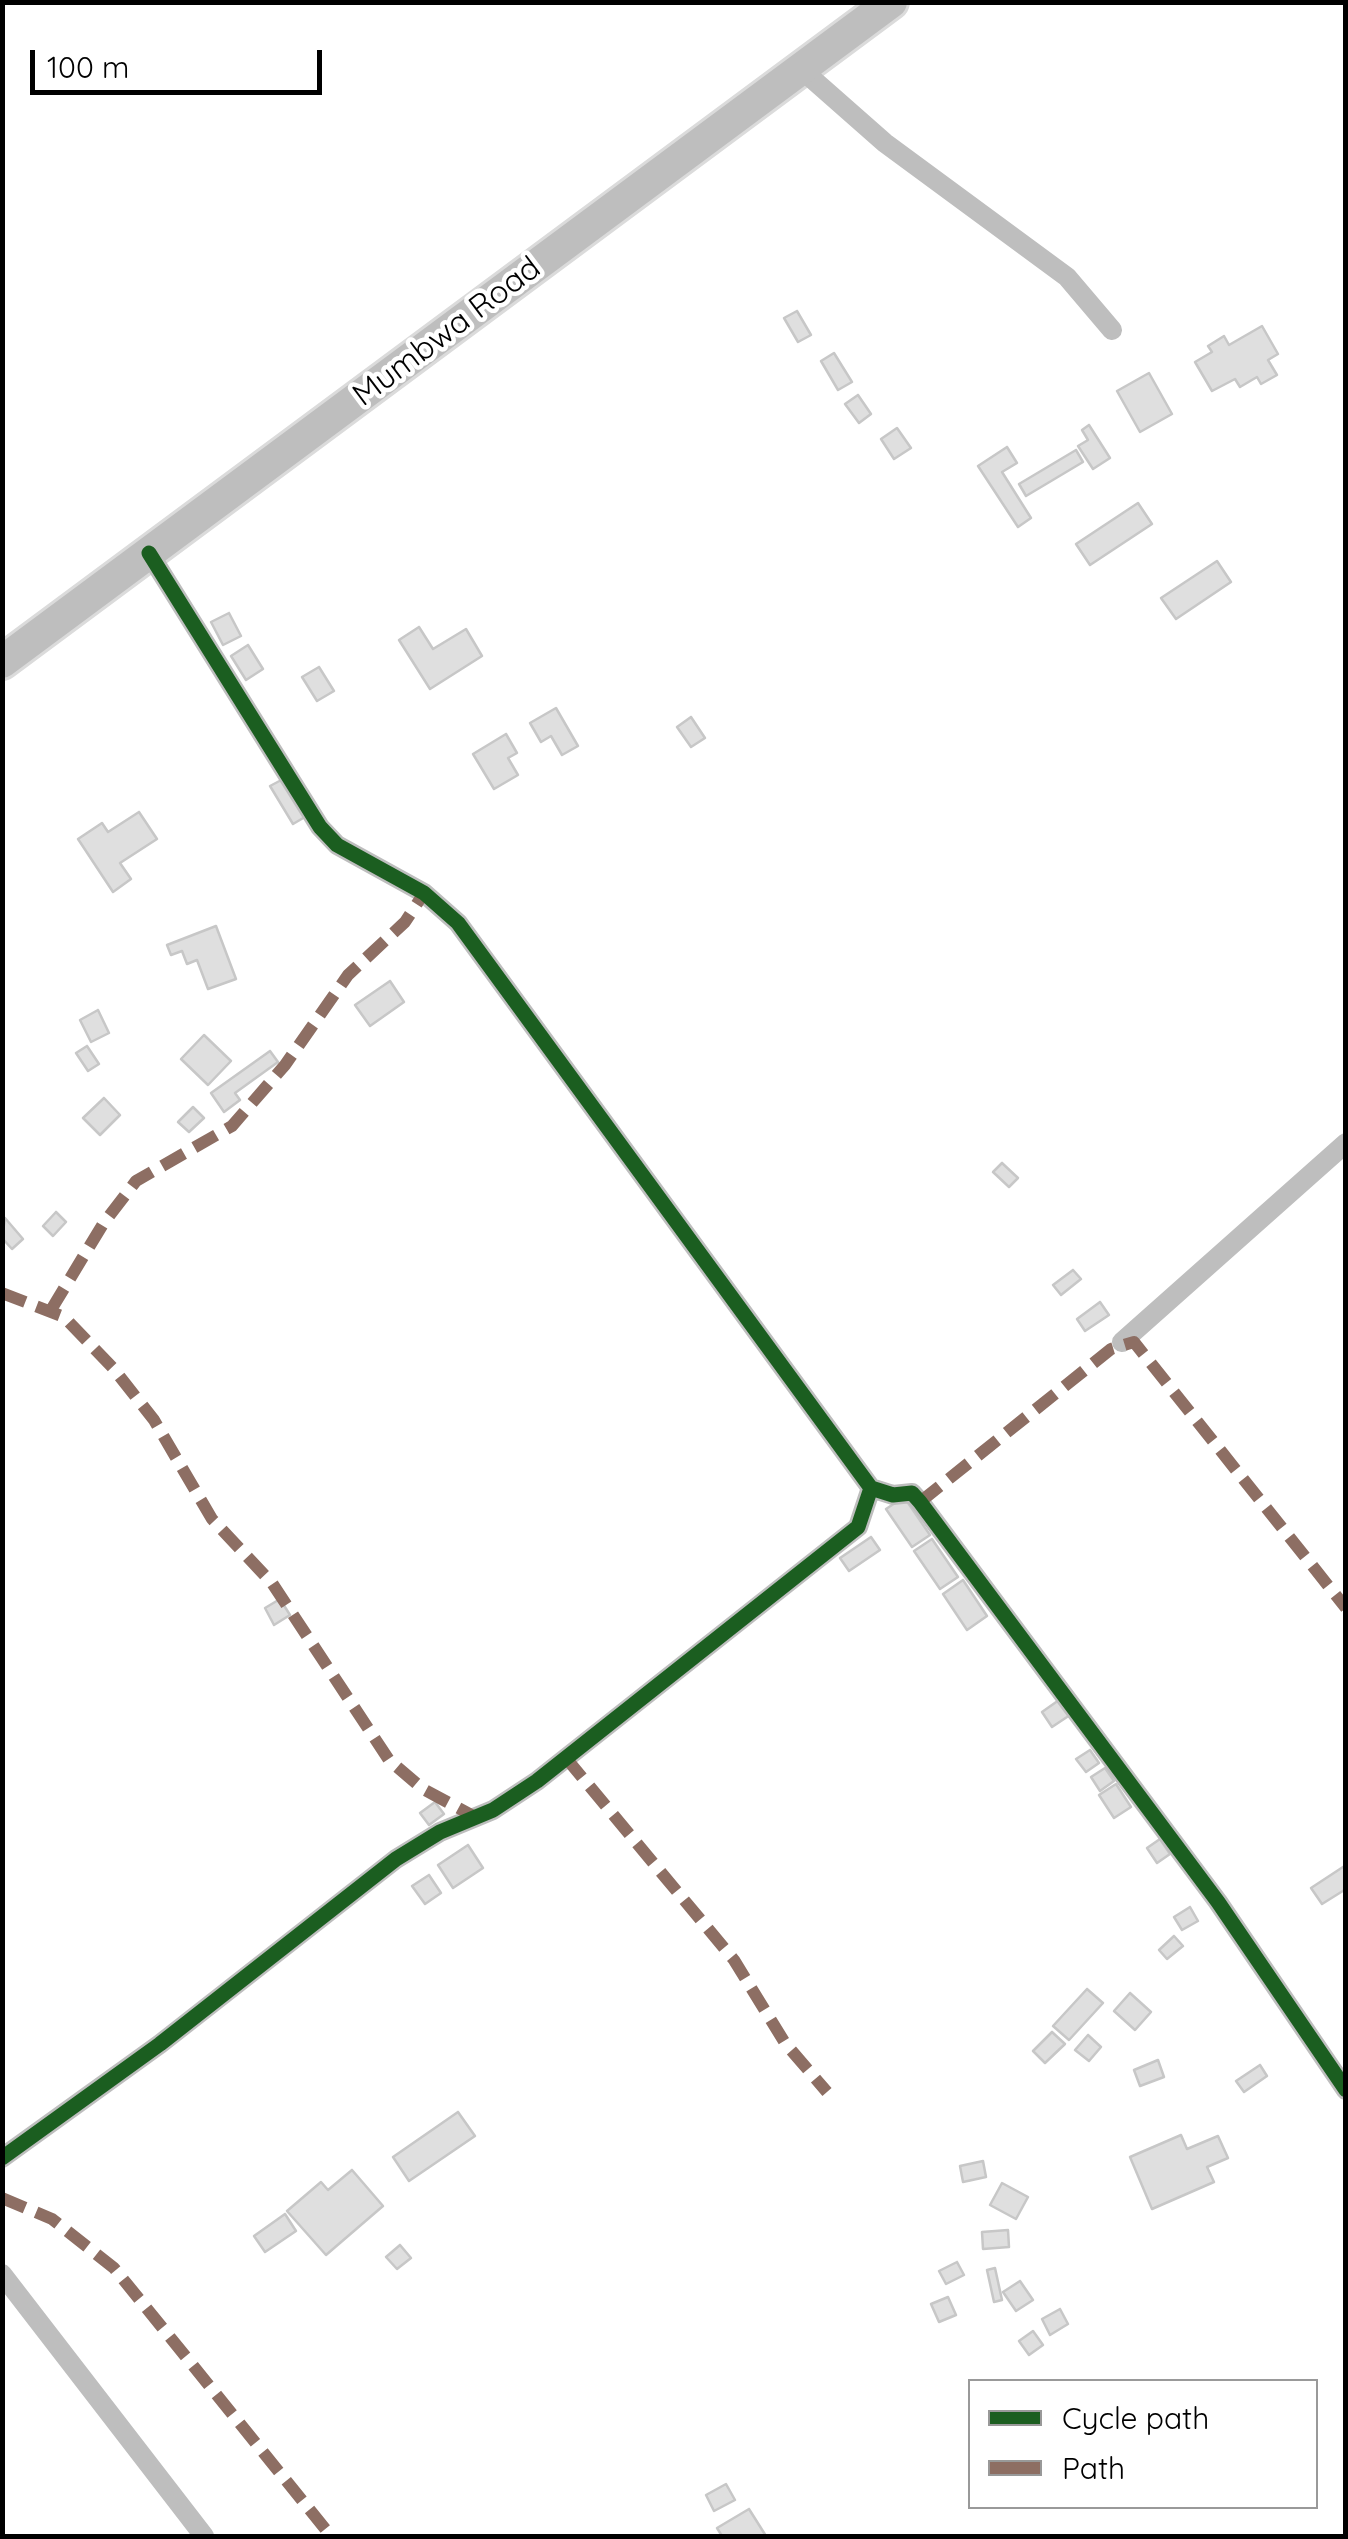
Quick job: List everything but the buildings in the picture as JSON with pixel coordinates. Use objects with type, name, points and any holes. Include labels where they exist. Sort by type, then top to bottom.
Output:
[{"type":"main road","name":"Mumbwa Road","points":[[2,662],[891,2]]},
{"type":"street","points":[[801,69],[885,144],[1066,277],[1112,330]]},
{"type":"street","points":[[150,553],[320,827],[336,845],[424,893],[458,922],[871,1488],[892,1495],[912,1494],[920,1502],[1218,1902],[1346,2090]]},
{"type":"street","points":[[1122,1342],[1346,1143]]},
{"type":"street","points":[[2,2158],[160,2044],[396,1859],[526,1789],[858,1526],[871,1488]]},
{"type":"street","points":[[2,2274],[204,2536]]},
{"type":"marked path","points":[[51,1310],[103,1224],[136,1181],[232,1126],[285,1065],[348,975],[405,922],[424,893]]},
{"type":"marked path","points":[[2,1293],[64,1317],[113,1368],[154,1420],[212,1519],[272,1583],[389,1760],[423,1789],[477,1818]]},
{"type":"marked path","points":[[920,1502],[1111,1349],[1134,1342],[1346,1608]]},
{"type":"marked path","points":[[566,1758],[734,1960],[785,2043],[827,2092]]},
{"type":"marked path","points":[[2,2198],[52,2219],[114,2268],[331,2536]]},
{"type":"cycle path","points":[[149,553],[320,827],[337,845],[424,893],[458,923],[871,1488],[893,1495],[912,1493],[920,1502],[1218,1902],[1346,2090]]},
{"type":"cycle path","points":[[2,2158],[160,2044],[396,1859],[440,1832],[493,1810],[537,1781],[858,1527],[871,1488]]}]
